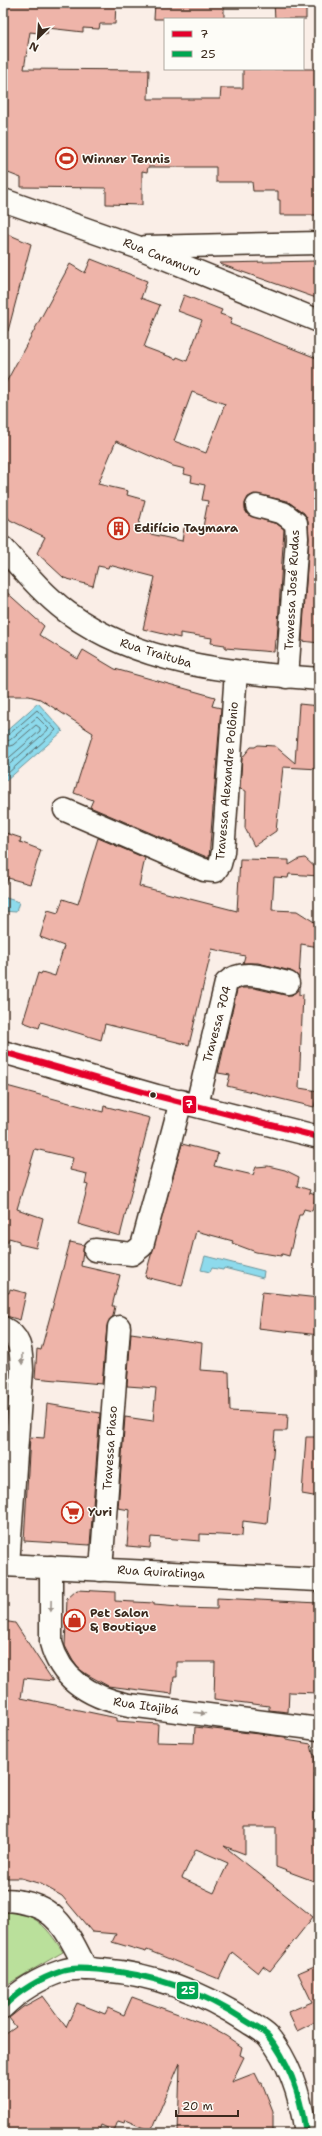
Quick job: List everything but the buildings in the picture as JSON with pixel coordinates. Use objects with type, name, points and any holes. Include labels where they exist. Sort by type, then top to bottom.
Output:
[{"type":"street","name":"Rua Caramuru","points":[[3,200],[137,247],[319,321]]},
{"type":"street","points":[[137,247],[319,244]]},
{"type":"street","name":"Travessa José Rudas","points":[[256,506],[283,513],[296,523],[297,538],[287,677]]},
{"type":"street","name":"Rua Traituba","points":[[3,548],[37,585],[66,611],[94,631],[141,652],[206,668],[319,680]]},
{"type":"street","name":"Travessa Alexandre Polônio","points":[[65,810],[204,870],[215,871],[219,868],[223,852],[236,672]]},
{"type":"street","name":"Travessa 704","points":[[189,1103],[226,983],[235,976],[249,974],[288,983]]},
{"type":"street","points":[[3,1052],[319,1137]]},
{"type":"street","points":[[95,1250],[132,1254],[142,1246],[189,1103]]},
{"type":"street","name":"Travessa Piaso","points":[[101,1570],[120,1326]]},
{"type":"street","points":[[3,1328],[15,1337],[20,1344],[21,1351],[6,1565]]},
{"type":"street","name":"Rua Guiratinga","points":[[6,1565],[319,1580]]},
{"type":"street","name":"Rua Itajibá","points":[[51,1568],[51,1643],[54,1654],[62,1667],[81,1688],[108,1701],[129,1705],[319,1729]]},
{"type":"street","points":[[3,1901],[28,1903],[46,1910],[62,1923],[86,1969]]},
{"type":"street","points":[[3,2006],[11,1999],[40,1981],[63,1971],[86,1969],[126,1972],[170,1983],[224,2006],[267,2035],[288,2067],[303,2108],[306,2133]]},
{"type":"green space","points":[[3,1913],[21,1913],[36,1920],[48,1931],[63,1952],[3,1987]]},
{"type":"water","points":[[38,703],[63,731],[6,781],[3,777],[3,734]]},
{"type":"water","points":[[3,897],[19,902],[16,912],[3,911]]},
{"type":"water","points":[[205,1256],[264,1271],[263,1278],[224,1268],[223,1270],[212,1268],[210,1272],[201,1270]]},
{"type":"transit line","name":"7","points":[[3,1052],[157,1096],[319,1137]]},
{"type":"transit line","name":"25","points":[[3,2007],[23,1990],[38,1981],[62,1971],[77,1969],[121,1972],[141,1976],[196,1994],[214,2002],[268,2036],[283,2058],[294,2082],[306,2133]]},
{"type":"place","name":"Winner Tennis","points":[[67,159]]},
{"type":"place","name":"Edifício Taymara","points":[[119,528]]},
{"type":"place","name":"Yuri","points":[[73,1512]]},
{"type":"place","name":"Pet Salon & Boutique","points":[[74,1620]]}]
